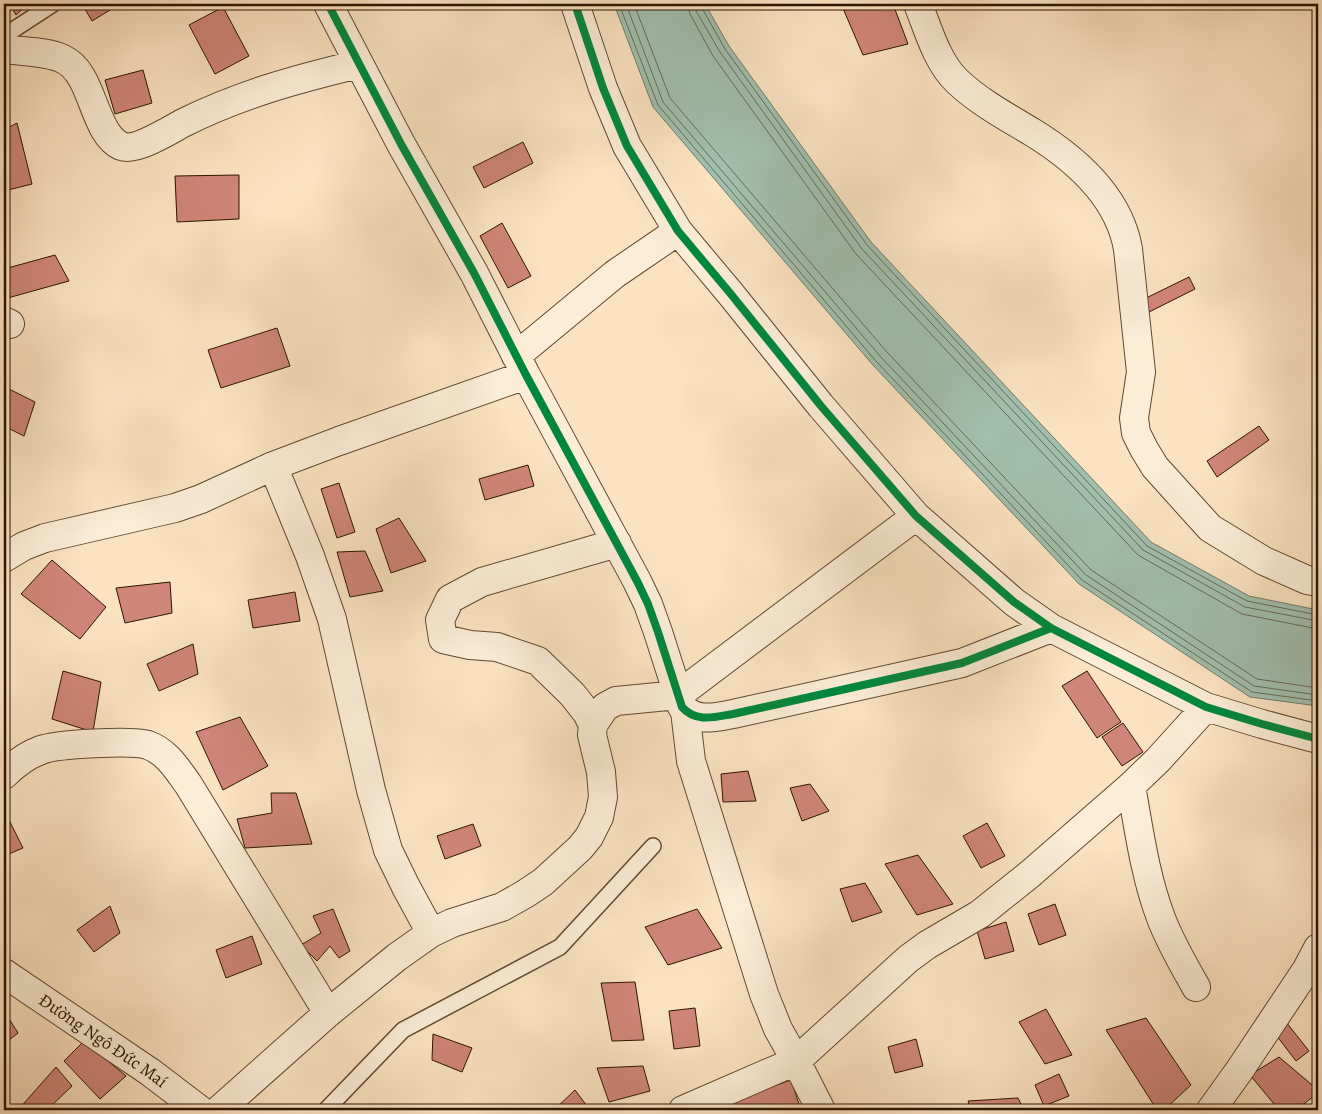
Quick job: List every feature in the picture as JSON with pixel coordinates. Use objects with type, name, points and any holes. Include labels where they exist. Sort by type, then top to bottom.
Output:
[{"type":"street","points":[[328,4],[401,144],[474,273],[648,604],[682,703],[691,761],[764,994],[778,1030],[821,1110]]},
{"type":"street","points":[[575,4],[603,88],[627,146],[678,231],[821,406],[916,516],[1014,602],[1051,628],[1206,707],[1318,739]]},
{"type":"street","points":[[918,4],[946,70],[958,82],[1001,114],[1034,133],[1084,171],[1116,212],[1125,232],[1128,249],[1141,372],[1134,418],[1136,433],[1152,461],[1210,528],[1264,561],[1307,580],[1318,582]]},
{"type":"street","points":[[4,49],[53,55],[69,63],[81,76],[107,133],[119,145],[126,147],[141,144],[216,107],[251,93],[308,76],[359,64]]},
{"type":"street","points":[[4,558],[24,546],[44,538],[175,508],[521,365],[615,274],[678,231]]},
{"type":"street","points":[[273,466],[310,556],[332,619],[371,790],[388,850],[431,933]]},
{"type":"street","points":[[592,725],[605,707],[616,701],[682,703],[916,516]]},
{"type":"street","points":[[219,1110],[328,1013],[397,957],[431,933],[452,923],[502,907],[525,894],[565,862],[589,837],[599,816],[603,797],[601,772],[592,735],[592,725],[587,713],[572,694],[538,661],[497,647],[470,646],[443,639],[440,620],[450,599],[482,582],[616,543]]},
{"type":"street","points":[[682,703],[692,716],[700,718],[734,714],[937,669],[983,656],[1051,628]]},
{"type":"street","points":[[683,1110],[796,1061],[908,959],[927,945],[980,914],[1030,874],[1132,786],[1206,707]]},
{"type":"street","points":[[4,775],[20,761],[35,753],[61,746],[133,742],[148,745],[161,752],[170,759],[188,784],[328,1013]]},
{"type":"street","points":[[1132,786],[1143,855],[1160,917],[1176,953],[1196,987]]},
{"type":"street","points":[[1211,1110],[1315,965]]},
{"type":"street","name":"Đường Ngô Đức Maí","points":[[4,973],[150,1072],[200,1110]]},
{"type":"lane","points":[[4,36],[53,4]]},
{"type":"lane","points":[[326,1110],[403,1030],[560,947],[653,846]]},
{"type":"water","points":[[614,4],[705,4],[729,46],[871,242],[1151,542],[1249,596],[1318,610],[1318,706],[1250,697],[1079,584],[872,364],[653,107]]},
{"type":"building","points":[[10,4],[28,4],[16,15]]},
{"type":"building","points":[[82,4],[120,4],[92,21]]},
{"type":"building","points":[[846,4],[893,4],[908,44],[863,55],[842,6]]},
{"type":"building","points":[[223,7],[249,56],[215,74],[189,25]]},
{"type":"building","points":[[143,70],[152,103],[115,114],[105,80]]},
{"type":"building","points":[[17,123],[32,184],[4,191],[4,130]]},
{"type":"building","points":[[523,142],[533,163],[484,188],[473,167]]},
{"type":"building","points":[[239,175],[239,219],[177,222],[175,176]]},
{"type":"building","points":[[502,223],[531,276],[508,288],[480,236]]},
{"type":"building","points":[[55,255],[69,281],[4,299],[4,269]]},
{"type":"building","points":[[1189,277],[1195,289],[1147,313],[1140,301]]},
{"type":"building","points":[[277,328],[290,366],[221,388],[208,350]]},
{"type":"building","points":[[7,388],[35,402],[24,436],[4,426],[4,392]]},
{"type":"building","points":[[1259,426],[1269,440],[1217,477],[1207,461]]},
{"type":"building","points":[[528,465],[534,486],[485,500],[479,479]]},
{"type":"building","points":[[339,483],[355,532],[337,538],[321,489]]},
{"type":"building","points":[[399,518],[426,561],[391,573],[376,529]]},
{"type":"building","points":[[365,551],[383,591],[350,597],[337,552]]},
{"type":"building","points":[[52,560],[106,607],[80,639],[21,594]]},
{"type":"building","points":[[170,582],[172,613],[125,623],[116,588]]},
{"type":"building","points":[[295,592],[300,621],[253,628],[248,600]]},
{"type":"building","points":[[193,644],[198,674],[159,691],[147,664]]},
{"type":"building","points":[[63,671],[101,682],[93,732],[52,719]]},
{"type":"building","points":[[1087,671],[1121,722],[1097,738],[1062,686]]},
{"type":"building","points":[[240,717],[268,766],[223,790],[196,732]]},
{"type":"building","points":[[1123,723],[1143,752],[1122,766],[1102,737]]},
{"type":"building","points":[[748,771],[756,801],[723,802],[721,774]]},
{"type":"building","points":[[810,784],[829,811],[802,821],[790,788]]},
{"type":"building","points":[[271,793],[296,793],[312,844],[245,848],[237,819],[272,813]]},
{"type":"building","points":[[8,818],[23,848],[4,856],[4,820]]},
{"type":"building","points":[[987,823],[1005,856],[981,868],[963,836]]},
{"type":"building","points":[[473,824],[481,846],[445,859],[437,836]]},
{"type":"building","points":[[918,855],[953,904],[917,915],[885,864]]},
{"type":"building","points":[[865,883],[882,912],[852,922],[840,889]]},
{"type":"building","points":[[1055,904],[1066,935],[1039,945],[1028,914]]},
{"type":"building","points":[[110,906],[120,933],[94,952],[77,930]]},
{"type":"building","points":[[333,909],[350,951],[339,958],[330,946],[317,961],[301,945],[321,933],[313,916]]},
{"type":"building","points":[[697,909],[722,948],[668,965],[645,927]]},
{"type":"building","points":[[1006,922],[1014,951],[985,959],[977,931]]},
{"type":"building","points":[[252,936],[262,964],[226,978],[216,950]]},
{"type":"building","points":[[635,982],[644,1040],[612,1041],[601,983]]},
{"type":"building","points":[[695,1008],[700,1046],[674,1049],[669,1011]]},
{"type":"building","points":[[1046,1009],[1072,1055],[1045,1064],[1019,1022]]},
{"type":"building","points":[[6,1014],[18,1033],[4,1044],[4,1015]]},
{"type":"building","points":[[1146,1018],[1191,1085],[1164,1110],[1157,1110],[1106,1030]]},
{"type":"building","points":[[1286,1022],[1309,1051],[1296,1061],[1273,1031]]},
{"type":"building","points":[[433,1034],[472,1048],[462,1072],[432,1060]]},
{"type":"building","points":[[916,1039],[923,1066],[895,1073],[888,1047]]},
{"type":"building","points":[[84,1041],[126,1076],[100,1099],[64,1061]]},
{"type":"building","points":[[1279,1057],[1318,1090],[1318,1093],[1296,1110],[1279,1110],[1250,1075]]},
{"type":"building","points":[[643,1066],[650,1091],[609,1102],[597,1068]]},
{"type":"building","points":[[56,1067],[72,1086],[47,1110],[18,1110]]},
{"type":"building","points":[[1059,1074],[1069,1096],[1044,1106],[1035,1085]]},
{"type":"building","points":[[791,1080],[801,1110],[736,1110],[733,1100]]},
{"type":"building","points":[[575,1090],[590,1110],[554,1110]]},
{"type":"building","points":[[1018,1098],[1024,1110],[971,1110],[968,1101]]},
{"type":"cycle path","points":[[328,4],[401,144],[474,273],[526,375],[637,581],[648,604],[682,707],[687,712],[706,718],[726,715],[962,663],[1051,628]]},
{"type":"cycle path","points":[[575,4],[603,88],[627,146],[678,231],[821,406],[916,516],[1014,602],[1051,628],[1206,707],[1318,739]]}]
